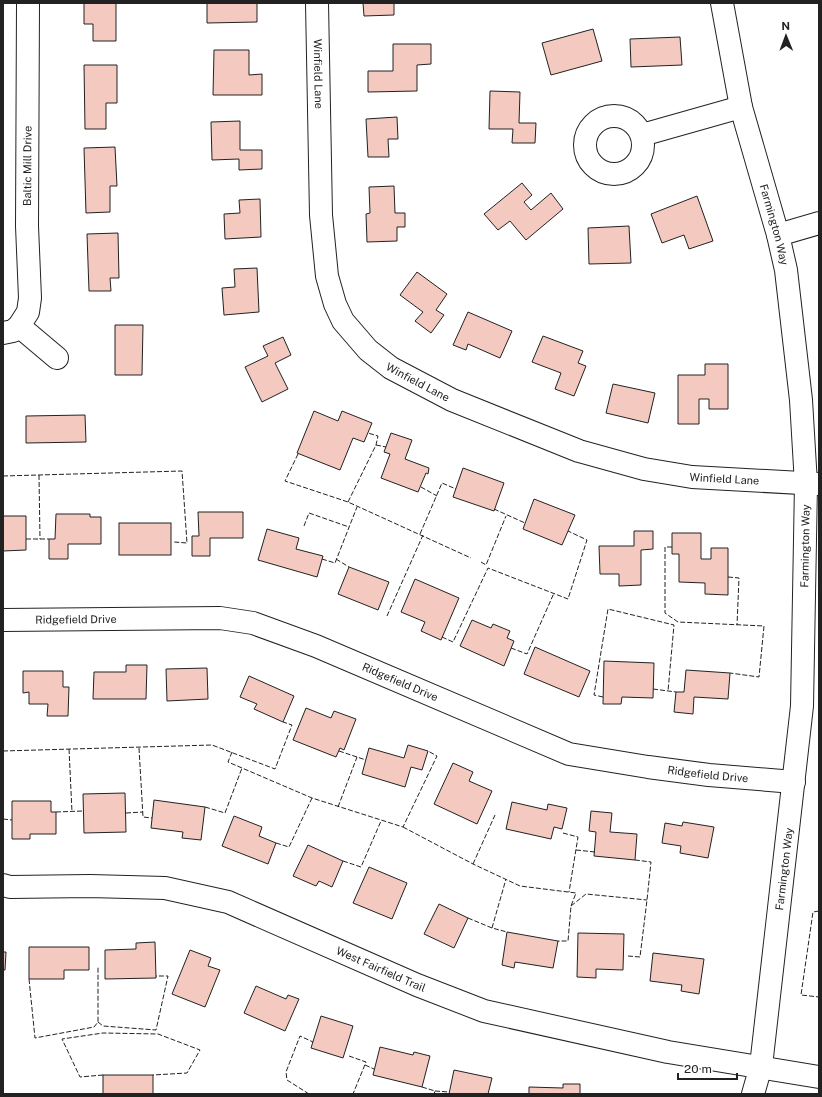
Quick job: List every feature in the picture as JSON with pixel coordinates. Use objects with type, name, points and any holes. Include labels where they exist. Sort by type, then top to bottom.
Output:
[{"type":"street","name":"Baltic Mill Drive","points":[[11,330],[28,312],[30,298],[27,226],[28,3]]},
{"type":"street","name":"Winfield Lane","points":[[317,3],[321,215],[327,276],[335,304],[343,321],[368,350],[391,368],[452,400],[578,451],[644,469],[692,476],[812,484]]},
{"type":"street","name":"Farmington Way","points":[[722,3],[741,107],[778,235],[786,270],[812,484],[802,706],[761,1066],[753,1094]]},
{"type":"street","points":[[642,135],[741,107]]},
{"type":"street","points":[[778,235],[819,223]]},
{"type":"street","points":[[11,330],[56,358]]},
{"type":"street","name":"Ridgefield Drive","points":[[3,620],[220,618],[253,623],[316,646],[569,754],[709,775],[794,782]]},
{"type":"street","name":"West Fairfield Trail","points":[[3,885],[10,887],[90,886],[165,888],[228,902],[417,985],[484,1011],[668,1052],[761,1066],[819,1077]]},
{"type":"building","points":[[84,3],[116,3],[116,41],[93,41],[93,24],[84,24]]},
{"type":"building","points":[[207,3],[257,3],[257,22],[207,23]]},
{"type":"building","points":[[363,3],[394,3],[394,15],[364,16]]},
{"type":"building","points":[[593,29],[602,61],[551,75],[542,43]]},
{"type":"building","points":[[680,37],[682,65],[631,67],[630,39]]},
{"type":"building","points":[[393,44],[431,44],[431,64],[417,65],[417,91],[368,92],[368,71],[393,71]]},
{"type":"building","points":[[214,50],[249,50],[249,75],[262,74],[262,95],[213,95]]},
{"type":"building","points":[[84,65],[117,65],[117,103],[106,103],[106,129],[85,129]]},
{"type":"building","points":[[490,91],[520,92],[519,123],[536,123],[535,143],[512,143],[513,129],[489,129]]},
{"type":"building","points":[[397,117],[398,139],[388,139],[389,157],[368,157],[366,119]]},
{"type":"building","points":[[240,121],[240,150],[262,150],[262,169],[239,170],[239,159],[212,160],[211,122]]},
{"type":"building","points":[[115,147],[117,186],[110,186],[110,212],[86,213],[84,148]]},
{"type":"building","points":[[522,183],[532,195],[524,202],[531,210],[551,193],[563,209],[526,240],[510,221],[498,230],[484,214]]},
{"type":"building","points":[[394,186],[395,213],[405,213],[405,227],[397,227],[397,241],[367,242],[366,214],[370,213],[369,187]]},
{"type":"building","points":[[697,196],[713,241],[689,249],[684,235],[662,243],[651,214]]},
{"type":"building","points":[[260,199],[261,237],[225,239],[224,214],[240,213],[239,200]]},
{"type":"building","points":[[629,226],[631,263],[589,264],[588,228]]},
{"type":"building","points":[[118,233],[119,278],[110,278],[111,291],[89,291],[87,234]]},
{"type":"building","points":[[257,268],[259,312],[224,315],[222,288],[235,287],[234,269]]},
{"type":"building","points":[[417,272],[447,294],[436,310],[444,315],[431,333],[415,321],[423,312],[400,295]]},
{"type":"building","points":[[468,312],[512,331],[500,358],[468,344],[466,350],[453,345]]},
{"type":"building","points":[[115,325],[143,325],[142,375],[115,375]]},
{"type":"building","points":[[543,336],[583,351],[578,363],[586,366],[574,396],[555,389],[561,373],[532,362]]},
{"type":"building","points":[[283,337],[291,355],[275,363],[288,389],[262,402],[245,367],[268,356],[263,346]]},
{"type":"building","points":[[705,364],[728,364],[728,409],[709,409],[709,399],[699,399],[699,424],[678,424],[678,375],[705,375]]},
{"type":"building","points":[[613,384],[655,393],[648,423],[606,413]]},
{"type":"building","points":[[314,411],[338,421],[342,411],[372,423],[364,442],[353,438],[340,470],[297,453]]},
{"type":"building","points":[[85,415],[86,442],[26,443],[26,416]]},
{"type":"building","points":[[391,433],[412,440],[405,459],[429,468],[428,474],[426,473],[418,492],[381,478],[390,454],[384,452]]},
{"type":"building","points":[[463,468],[504,483],[494,511],[453,497]]},
{"type":"building","points":[[534,499],[575,515],[562,545],[523,529]]},
{"type":"building","points":[[198,512],[243,512],[243,538],[210,538],[210,556],[192,556],[192,536],[199,536]]},
{"type":"building","points":[[56,514],[90,514],[90,517],[101,517],[101,544],[68,544],[68,559],[49,559],[49,539],[55,539]]},
{"type":"building","points":[[3,516],[26,516],[26,550],[3,551]]},
{"type":"building","points":[[119,523],[171,523],[171,555],[119,555]]},
{"type":"building","points":[[267,529],[299,538],[296,549],[323,556],[317,577],[258,560]]},
{"type":"building","points":[[634,531],[653,531],[653,549],[641,550],[641,585],[619,586],[619,574],[600,574],[599,546],[634,546]]},
{"type":"building","points":[[672,533],[701,533],[701,559],[711,559],[711,548],[728,548],[728,595],[705,594],[705,583],[679,582],[679,554],[672,554]]},
{"type":"building","points":[[349,567],[389,582],[378,610],[338,594]]},
{"type":"building","points":[[415,579],[459,598],[441,640],[421,631],[425,622],[401,612]]},
{"type":"building","points":[[472,620],[491,628],[493,624],[510,631],[507,638],[514,641],[504,666],[460,646]]},
{"type":"building","points":[[535,647],[590,671],[579,697],[524,674]]},
{"type":"building","points":[[604,661],[654,663],[653,698],[622,697],[621,704],[603,704]]},
{"type":"building","points":[[126,665],[147,665],[146,699],[93,699],[94,672],[126,672]]},
{"type":"building","points":[[207,668],[208,699],[167,701],[166,669]]},
{"type":"building","points":[[686,670],[730,673],[728,699],[694,697],[693,714],[674,712],[676,692],[684,692]]},
{"type":"building","points":[[23,671],[63,671],[63,687],[69,687],[68,716],[47,716],[48,704],[29,704],[29,692],[23,693]]},
{"type":"building","points":[[249,676],[294,696],[283,722],[254,709],[257,704],[240,697]]},
{"type":"building","points":[[306,708],[331,718],[334,711],[356,719],[344,750],[340,748],[336,757],[293,740]]},
{"type":"building","points":[[408,745],[428,751],[422,770],[411,767],[405,787],[362,774],[369,748],[404,758]]},
{"type":"building","points":[[453,763],[473,772],[469,781],[492,791],[477,824],[434,804]]},
{"type":"building","points":[[125,793],[126,832],[84,833],[83,794]]},
{"type":"building","points":[[154,800],[205,807],[201,840],[182,838],[183,832],[151,828]]},
{"type":"building","points":[[12,801],[51,801],[51,812],[56,812],[56,834],[30,834],[30,839],[12,839]]},
{"type":"building","points":[[512,802],[547,810],[548,804],[567,808],[562,829],[554,827],[551,839],[506,829]]},
{"type":"building","points":[[591,811],[612,813],[610,832],[637,834],[635,860],[594,856],[596,832],[589,831]]},
{"type":"building","points":[[234,816],[262,827],[259,836],[276,843],[268,864],[222,846]]},
{"type":"building","points":[[683,822],[714,827],[708,858],[680,853],[681,846],[662,843],[665,823],[682,826]]},
{"type":"building","points":[[308,845],[343,861],[332,887],[319,881],[316,886],[293,876]]},
{"type":"building","points":[[369,867],[407,883],[392,919],[353,903]]},
{"type":"building","points":[[439,904],[468,918],[454,948],[424,934]]},
{"type":"building","points":[[507,932],[558,941],[553,968],[515,962],[514,968],[502,965]]},
{"type":"building","points":[[578,933],[624,934],[623,970],[596,969],[596,978],[577,977]]},
{"type":"building","points":[[155,942],[156,978],[105,979],[105,950],[136,949],[136,943]]},
{"type":"building","points":[[29,947],[89,947],[89,970],[64,970],[64,979],[29,979]]},
{"type":"building","points":[[190,950],[211,958],[208,966],[220,970],[205,1007],[172,994]]},
{"type":"building","points":[[3,952],[6,952],[5,970],[3,970]]},
{"type":"building","points":[[653,953],[704,959],[699,994],[681,991],[682,985],[650,981]]},
{"type":"building","points":[[256,986],[286,999],[288,995],[299,999],[285,1031],[244,1013]]},
{"type":"building","points":[[321,1016],[353,1026],[343,1058],[311,1048]]},
{"type":"building","points":[[380,1047],[413,1055],[414,1052],[430,1056],[422,1087],[373,1075]]},
{"type":"building","points":[[454,1070],[492,1078],[488,1094],[449,1094]]},
{"type":"building","points":[[103,1075],[153,1075],[153,1094],[103,1094]]},
{"type":"building","points":[[563,1084],[580,1084],[580,1094],[529,1094],[529,1087],[563,1088]]},
{"type":"fence","points":[[348,502],[376,445],[378,436],[368,433]]},
{"type":"fence","points":[[376,445],[386,447]]},
{"type":"fence","points":[[298,454],[285,481],[348,502],[471,558]]},
{"type":"fence","points":[[3,476],[182,471],[187,543],[174,542]]},
{"type":"fence","points":[[39,475],[40,539]]},
{"type":"fence","points":[[420,534],[442,483],[456,489]]},
{"type":"fence","points":[[421,487],[437,496]]},
{"type":"fence","points":[[322,559],[335,563],[357,507]]},
{"type":"fence","points":[[494,509],[525,523]]},
{"type":"fence","points":[[304,526],[309,513],[349,527]]},
{"type":"fence","points":[[481,562],[486,565],[506,516]]},
{"type":"fence","points":[[442,637],[453,642],[488,568],[568,599],[587,540],[568,531]]},
{"type":"fence","points":[[387,616],[423,535]]},
{"type":"fence","points":[[26,539],[49,539]]},
{"type":"fence","points":[[672,547],[665,547],[665,613],[678,622],[764,626],[759,677],[730,673]]},
{"type":"fence","points":[[336,559],[349,567]]},
{"type":"fence","points":[[728,577],[739,578],[737,625]]},
{"type":"fence","points":[[511,648],[527,654],[554,593]]},
{"type":"fence","points":[[603,697],[594,695],[608,609],[674,625],[668,691]]},
{"type":"fence","points":[[653,689],[676,692]]},
{"type":"fence","points":[[3,751],[212,745],[275,769],[292,725],[283,722]]},
{"type":"fence","points":[[139,748],[143,817],[152,818]]},
{"type":"fence","points":[[69,749],[72,812]]},
{"type":"fence","points":[[339,751],[366,760]]},
{"type":"fence","points":[[232,752],[228,762],[312,798],[403,827],[437,756],[428,751]]},
{"type":"fence","points":[[338,807],[357,757]]},
{"type":"fence","points":[[205,807],[225,813],[242,768]]},
{"type":"fence","points":[[276,843],[289,847],[312,798]]},
{"type":"fence","points":[[56,812],[83,811]]},
{"type":"fence","points":[[126,813],[143,812]]},
{"type":"fence","points":[[473,864],[495,815]]},
{"type":"fence","points":[[3,819],[12,820]]},
{"type":"fence","points":[[343,861],[361,867],[381,821]]},
{"type":"fence","points":[[403,827],[473,864],[520,886],[576,893],[571,906],[568,941],[558,941]]},
{"type":"fence","points":[[563,833],[578,837],[569,892]]},
{"type":"fence","points":[[576,850],[595,852]]},
{"type":"fence","points":[[628,956],[640,957],[651,862],[635,860]]},
{"type":"fence","points":[[492,928],[506,879]]},
{"type":"fence","points":[[571,906],[586,894],[647,900]]},
{"type":"fence","points":[[819,911],[813,912],[801,995],[819,997]]},
{"type":"fence","points":[[468,918],[492,928],[507,932]]},
{"type":"fence","points":[[29,979],[35,1038],[94,1027],[98,1022],[98,966]]},
{"type":"fence","points":[[98,1022],[103,1026],[156,1030],[168,976],[156,976]]},
{"type":"fence","points":[[103,1075],[80,1077],[62,1039],[103,1033],[158,1034],[200,1050],[187,1073],[153,1075]]},
{"type":"fence","points":[[309,1094],[287,1080],[286,1072],[300,1036],[313,1042]]},
{"type":"fence","points":[[349,1056],[366,1062],[353,1094]]},
{"type":"fence","points":[[365,1065],[374,1069]]},
{"type":"fence","points":[[422,1087],[435,1091],[434,1094]]},
{"type":"fence","points":[[435,1091],[449,1092]]}]
